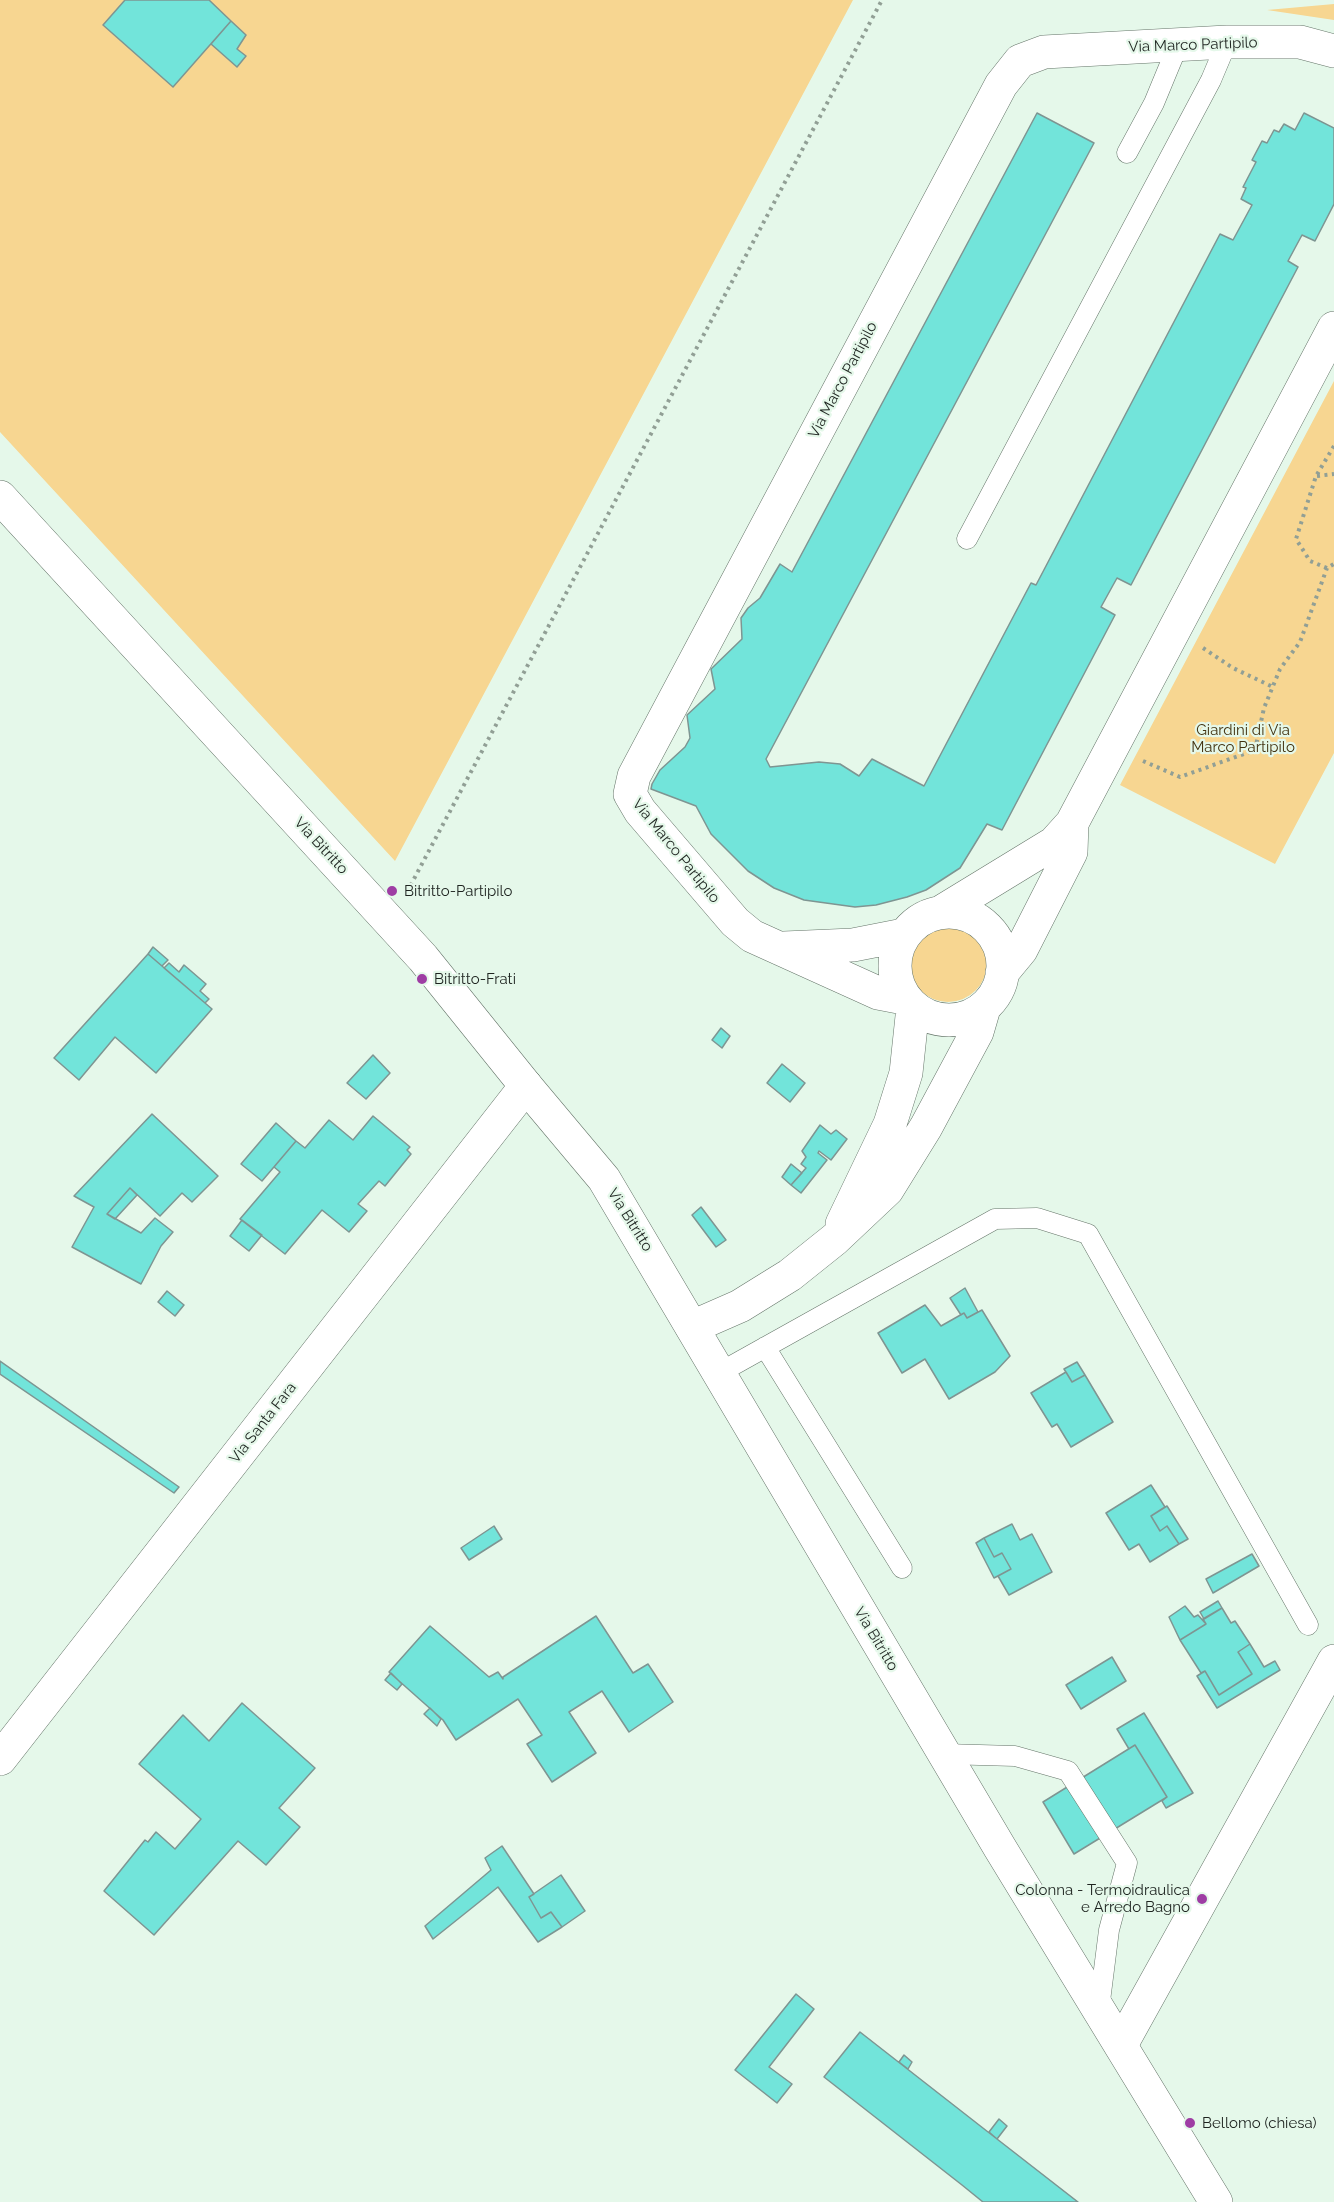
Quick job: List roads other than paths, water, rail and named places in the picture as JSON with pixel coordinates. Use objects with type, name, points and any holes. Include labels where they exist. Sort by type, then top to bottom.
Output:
[{"type":"street","name":"Via Marco Partipilo","points":[[909,1002],[878,993],[752,936],[735,922],[640,811],[630,794],[634,776],[1001,85],[1020,61],[1044,52],[1227,42],[1300,42],[1334,51]]},
{"type":"street","points":[[984,1008],[956,1020],[933,1018],[909,1002],[897,983],[895,966],[897,950],[904,935],[914,924],[941,912],[1054,843],[1072,823],[1334,328]]},
{"type":"street","name":"Via Bitritto","points":[[0,497],[423,958],[604,1179],[944,1754],[1216,2202]]},
{"type":"street","points":[[1002,973],[1021,950],[1071,852],[1072,823]]},
{"type":"street","points":[[692,1327],[740,1306],[790,1275],[835,1239],[887,1190],[926,1127],[976,1032],[984,1008],[999,986],[1002,973],[1002,956],[997,940],[987,927],[974,917],[957,912],[941,912]]},
{"type":"street","name":"Via Marco Partipilo","points":[[777,948],[853,945],[904,935]]},
{"type":"street","points":[[835,1239],[866,1171],[891,1124],[906,1073],[909,1002]]},
{"type":"street","name":"Via Santa Fara","points":[[0,1759],[526,1086]]},
{"type":"street","points":[[1121,2045],[1330,1675]]},
{"type":"lane","points":[[967,539],[1211,80],[1227,42]]},
{"type":"lane","points":[[1127,153],[1154,103],[1178,45]]},
{"type":"lane","points":[[719,1373],[994,1219],[1037,1218],[1088,1234],[1308,1624]]},
{"type":"lane","points":[[765,1347],[902,1568]]},
{"type":"lane","points":[[944,1754],[1015,1756],[1068,1771],[1128,1863],[1109,1930],[1100,2009]]},
{"type":"place","name":"Bitritto-Partipilo","points":[[392,891]]},
{"type":"place","name":"Bitritto-Frati","points":[[422,979]]},
{"type":"place","name":"Colonna - Termoidraulica e Arredo Bagno","points":[[1202,1899]]},
{"type":"place","name":"Bellomo (chiesa)","points":[[1190,2123]]},
{"type":"park label","name":"Giardini di Via Marco Partipilo","points":[[1243,738]]}]
